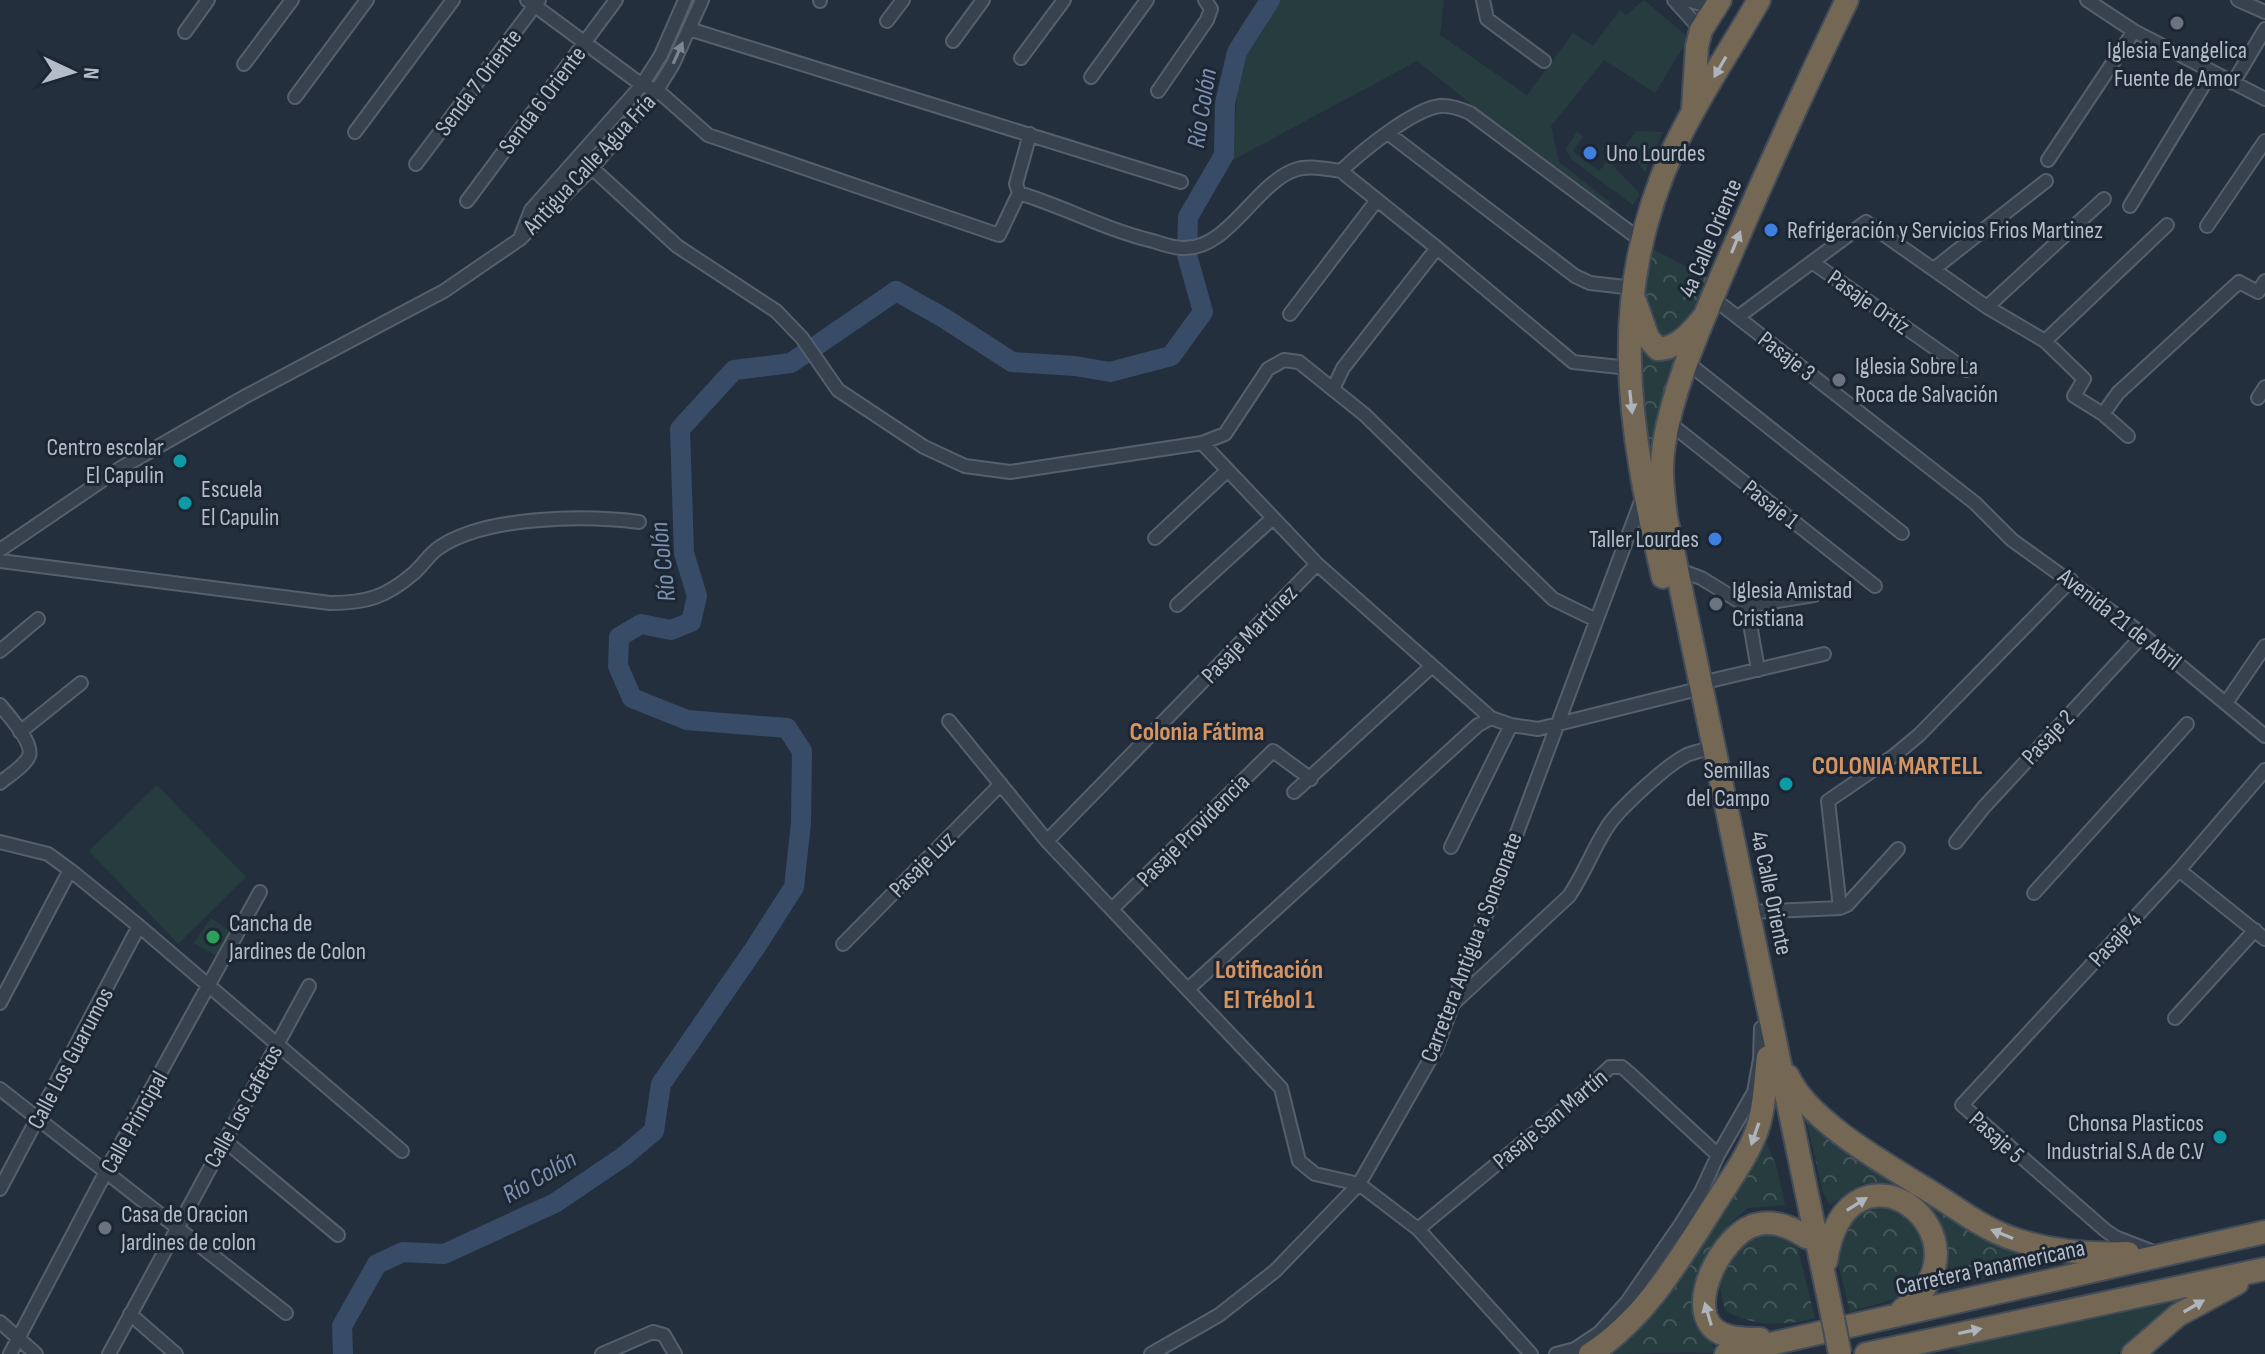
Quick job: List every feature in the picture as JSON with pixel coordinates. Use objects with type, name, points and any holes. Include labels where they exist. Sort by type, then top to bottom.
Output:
[{"type":"highway","name":"4a Calle Oriente","points":[[1759,0],[1693,113],[1665,169],[1642,241],[1634,292],[1629,368],[1634,430],[1644,493],[1696,687],[1750,912],[1806,1237],[1836,1321],[1832,1354]]},
{"type":"highway","name":"4a Calle Oriente","points":[[1840,1354],[1836,1321],[1774,1056],[1761,1028],[1703,750],[1696,687],[1663,489],[1663,458],[1668,422],[1710,306],[1789,119],[1847,0]]},
{"type":"highway","points":[[1693,113],[1694,63],[1701,30],[1718,4]]},
{"type":"highway","points":[[1634,292],[1648,338],[1658,349],[1667,348],[1688,334],[1710,306]]},
{"type":"highway","points":[[1774,1056],[1801,1098],[1877,1159],[1998,1233],[2047,1247],[2090,1253],[2189,1248]]},
{"type":"highway","points":[[1582,1351],[1616,1336],[1639,1312],[1734,1175],[1759,1126],[1774,1056]]},
{"type":"highway","points":[[1824,1270],[1829,1243],[1839,1218],[1865,1197],[1896,1196],[1909,1204],[1931,1230],[1936,1256],[1930,1283],[1920,1298],[1900,1312],[1836,1321]]},
{"type":"highway","points":[[1801,1335],[1742,1339],[1721,1333],[1707,1319],[1704,1296],[1711,1273],[1724,1250],[1751,1227],[1784,1225],[1806,1237]]},
{"type":"highway","name":"Carretera Panamericana","points":[[1726,1354],[1801,1335],[1836,1321],[2054,1281],[2265,1232]]},
{"type":"highway","points":[[1866,1354],[2265,1270]]},
{"type":"highway","points":[[2133,1354],[2178,1315],[2265,1270]]},
{"type":"street","points":[[185,32],[208,0]]},
{"type":"street","points":[[244,64],[292,0]]},
{"type":"street","points":[[295,97],[367,0]]},
{"type":"street","points":[[355,132],[453,0]]},
{"type":"street","name":"Senda 6 Oriente","points":[[467,201],[616,0]]},
{"type":"street","name":"Antigua Calle Agua Fría","points":[[520,239],[531,210],[642,85],[661,55],[685,0]]},
{"type":"street","name":"Antigua Calle Agua Fría","points":[[520,239],[592,168],[657,90],[702,0]]},
{"type":"street","points":[[887,21],[903,0]]},
{"type":"street","points":[[953,41],[983,0]]},
{"type":"street","points":[[1021,58],[1064,0]]},
{"type":"street","points":[[1091,77],[1147,0]]},
{"type":"street","points":[[1158,91],[1207,20],[1211,9],[1205,0]]},
{"type":"street","points":[[1483,0],[1487,19],[1544,61]]},
{"type":"street","points":[[1674,0],[1701,30]]},
{"type":"street","points":[[1687,0],[1718,4]]},
{"type":"street","points":[[2087,0],[2134,31],[2265,99]]},
{"type":"street","points":[[2238,0],[2265,12]]},
{"type":"street","points":[[533,2],[642,85],[657,90],[708,135],[999,235],[1019,193],[1016,184],[1030,134]]},
{"type":"street","name":"Senda 7 Oriente","points":[[416,164],[533,2]]},
{"type":"street","points":[[689,29],[1181,182]]},
{"type":"street","points":[[2233,83],[2265,29]]},
{"type":"street","points":[[2048,160],[2134,31]]},
{"type":"street","points":[[2130,206],[2211,73]]},
{"type":"street","points":[[1341,171],[1363,151],[1424,110],[1440,106],[1457,107],[1470,113],[1642,241]]},
{"type":"street","points":[[1389,134],[1575,276],[1590,283],[1634,292]]},
{"type":"street","points":[[2207,226],[2265,141]]},
{"type":"street","points":[[1019,193],[1059,205],[1128,235],[1183,249],[1203,245],[1240,215],[1264,190],[1292,171],[1306,167],[1341,171],[1573,362],[1629,368]]},
{"type":"street","points":[[592,168],[677,246],[776,311],[802,338],[838,390],[924,447],[965,466],[1010,472],[1202,443],[1225,434],[1268,369],[1284,360],[1299,362],[1365,415],[1553,599],[1596,620]]},
{"type":"street","points":[[1935,268],[2046,181]]},
{"type":"street","points":[[1987,307],[2104,199]]},
{"type":"street","points":[[1290,314],[1377,200]]},
{"type":"street","points":[[1738,317],[1866,222],[1987,307],[2045,341],[2084,379],[2074,396],[2103,414],[2128,436]]},
{"type":"street","points":[[2045,341],[2167,225]]},
{"type":"street","points":[[0,550],[119,469],[246,396],[444,291],[520,239]]},
{"type":"street","points":[[1333,389],[1343,368],[1437,248]]},
{"type":"street","name":"Pasaje Ortíz","points":[[1812,262],[1966,370]]},
{"type":"street","points":[[2103,414],[2118,393],[2239,282],[2261,286]]},
{"type":"street","name":"Pasaje 3","points":[[1710,306],[1738,317],[1975,503]]},
{"type":"street","points":[[1688,363],[1902,533]]},
{"type":"street","name":"Pasaje 1","points":[[1668,422],[1875,586]]},
{"type":"street","points":[[1202,443],[1317,564],[1491,718],[1511,725],[1538,729],[1555,726],[1824,654]]},
{"type":"street","points":[[1155,538],[1228,470]]},
{"type":"street","name":"Carretera Antigua a Sonsonate","points":[[1151,1354],[1219,1315],[1275,1271],[1359,1184],[1436,1049],[1644,493]]},
{"type":"street","name":"Avenida 21 de Abril","points":[[1975,503],[2012,540],[2143,635],[2265,736]]},
{"type":"street","points":[[0,561],[330,603],[355,603],[381,597],[413,574],[439,547],[475,529],[565,519],[609,518],[639,522]]},
{"type":"street","points":[[1177,605],[1273,518]]},
{"type":"street","name":"Pasaje Martínez","points":[[1047,841],[1317,564]]},
{"type":"street","points":[[1677,569],[1701,578],[1747,606],[1814,595]]},
{"type":"street","points":[[1840,908],[1828,801],[1895,755],[2071,580]]},
{"type":"street","points":[[1747,606],[1758,670]]},
{"type":"street","points":[[0,651],[38,619]]},
{"type":"street","name":"Pasaje 2","points":[[1956,842],[1984,807],[2143,635]]},
{"type":"street","points":[[2226,703],[2265,646]]},
{"type":"street","points":[[1294,792],[1432,666]]},
{"type":"street","points":[[20,732],[81,683]]},
{"type":"street","points":[[0,705],[30,752],[28,758],[0,783]]},
{"type":"street","points":[[1188,989],[1478,725],[1491,718]]},
{"type":"street","points":[[949,721],[1047,841],[1281,1088],[1299,1161],[1315,1174],[1359,1184],[1418,1229],[1531,1354]]},
{"type":"street","points":[[2034,893],[2187,724]]},
{"type":"street","points":[[1451,847],[1511,725]]},
{"type":"street","points":[[1452,1006],[1569,896],[1615,816],[1671,766],[1685,756],[1703,750]]},
{"type":"street","name":"Pasaje Providencia","points":[[1112,909],[1273,751],[1311,779]]},
{"type":"street","name":"Pasaje 4","points":[[1962,1105],[2179,870],[2265,770]]},
{"type":"street","name":"Pasaje Luz","points":[[843,944],[1001,784]]},
{"type":"street","points":[[0,842],[48,854],[70,870],[402,1151]]},
{"type":"street","points":[[1750,912],[1840,908],[1847,905],[1898,849]]},
{"type":"street","points":[[0,1003],[70,870]]},
{"type":"street","points":[[2175,1018],[2260,934],[2179,870]]},
{"type":"street","name":"Calle Principal","points":[[10,1354],[260,892]]},
{"type":"street","name":"Calle Los Guarumos","points":[[0,1189],[139,926]]},
{"type":"street","name":"Calle Los Cafetos","points":[[109,1354],[309,986]]},
{"type":"street","points":[[1556,1354],[1582,1351],[1627,1302],[1701,1192],[1754,1092],[1761,1028]]},
{"type":"street","name":"Pasaje San Martín","points":[[1418,1229],[1583,1093],[1610,1067],[1622,1067],[1718,1155]]},
{"type":"street","points":[[0,1089],[286,1313]]},
{"type":"street","name":"Pasaje 5","points":[[1962,1105],[2105,1230],[2151,1251]]},
{"type":"street","points":[[224,1140],[338,1235]]},
{"type":"street","points":[[2090,1253],[2103,1245],[2105,1230]]},
{"type":"street","points":[[130,1314],[176,1354]]},
{"type":"street","points":[[0,1322],[36,1354]]},
{"type":"street","points":[[602,1354],[653,1332],[664,1335],[675,1354]]},
{"type":"green space","points":[[1277,0],[1444,0],[1440,35],[1527,95],[1573,33],[1593,46],[1620,10],[1626,15],[1644,0],[1689,38],[1655,93],[1604,60],[1551,126],[1559,162],[1611,203],[1606,211],[1417,61],[1231,161],[1244,54]]},
{"type":"green space","name":"Uno Lourdes","points":[[1577,131],[1583,137],[1573,151],[1599,171],[1608,160],[1640,194],[1633,205],[1571,159],[1566,149]]},
{"type":"green space","name":"Uno Lourdes","points":[[1636,131],[1663,132],[1645,172],[1625,146]]},
{"type":"green space","points":[[1653,249],[1716,282],[1705,312],[1668,340],[1657,333],[1646,312],[1646,286]]},
{"type":"green space","points":[[1642,329],[1647,342],[1683,343],[1654,465],[1648,466],[1637,392]]},
{"type":"green space","points":[[157,785],[246,877],[178,944],[89,851]]},
{"type":"green space","name":"Cancha de Jardines de Colon","points":[[211,918],[231,932],[217,956],[194,943]]},
{"type":"green space","points":[[1806,1119],[1817,1121],[1987,1239],[2023,1258],[2048,1266],[1938,1289],[1942,1253],[1932,1208],[1905,1189],[1888,1184],[1862,1184],[1830,1205],[1823,1192]]},
{"type":"green space","points":[[1764,1138],[1776,1165],[1785,1205],[1748,1208],[1731,1222],[1695,1281],[1692,1310],[1712,1340],[1714,1353],[1614,1354],[1686,1270]]},
{"type":"green space","points":[[1868,1207],[1889,1207],[1913,1221],[1924,1244],[1925,1256],[1911,1287],[1897,1298],[1850,1312],[1836,1254],[1845,1227]]},
{"type":"green space","points":[[1754,1233],[1782,1236],[1797,1245],[1815,1318],[1770,1324],[1726,1311],[1720,1286],[1724,1267],[1735,1250]]},
{"type":"green space","points":[[2189,1295],[2129,1341],[2118,1354],[1961,1354],[1951,1348]]},
{"type":"waterway","name":"Río Colón","points":[[343,1354],[342,1326],[377,1264],[403,1252],[444,1254],[555,1203],[623,1157],[654,1131],[661,1084],[794,887],[801,823],[802,751],[787,728],[687,720],[632,698],[618,666],[619,637],[641,624],[671,630],[691,622],[697,596],[684,553],[680,429],[734,370],[791,363],[896,291],[1012,362],[1075,366],[1110,372],[1171,356],[1203,312],[1187,255],[1188,217],[1224,155],[1225,103],[1237,52],[1270,0]]},
{"type":"place","name":"Iglesia Evangelica Fuente de Amor","points":[[2177,23]]},
{"type":"place","name":"Uno Lourdes","points":[[1590,153]]},
{"type":"place","name":"Refrigeración y Servicios Frios Martinez","points":[[1771,230]]},
{"type":"place","name":"Iglesia Sobre La Roca de Salvación","points":[[1839,380]]},
{"type":"place","name":"Centro escolar El Capulin","points":[[180,461]]},
{"type":"place","name":"Escuela El Capulin","points":[[185,503]]},
{"type":"place","name":"Taller Lourdes","points":[[1715,539]]},
{"type":"place","name":"Iglesia Amistad Cristiana","points":[[1716,604]]},
{"type":"place","name":"Semillas del Campo","points":[[1786,784]]},
{"type":"place","name":"Cancha de Jardines de Colon","points":[[213,937]]},
{"type":"place","name":"Chonsa Plasticos Industrial S.A de C.V","points":[[2220,1137]]},
{"type":"place","name":"Casa de Oracion Jardines de colon","points":[[105,1228]]},
{"type":"district","name":"Colonia Fátima","points":[[1197,731]]},
{"type":"district","name":"COLONIA MARTELL","points":[[1897,765]]},
{"type":"district","name":"Lotificación El Trébol 1","points":[[1269,984]]}]
